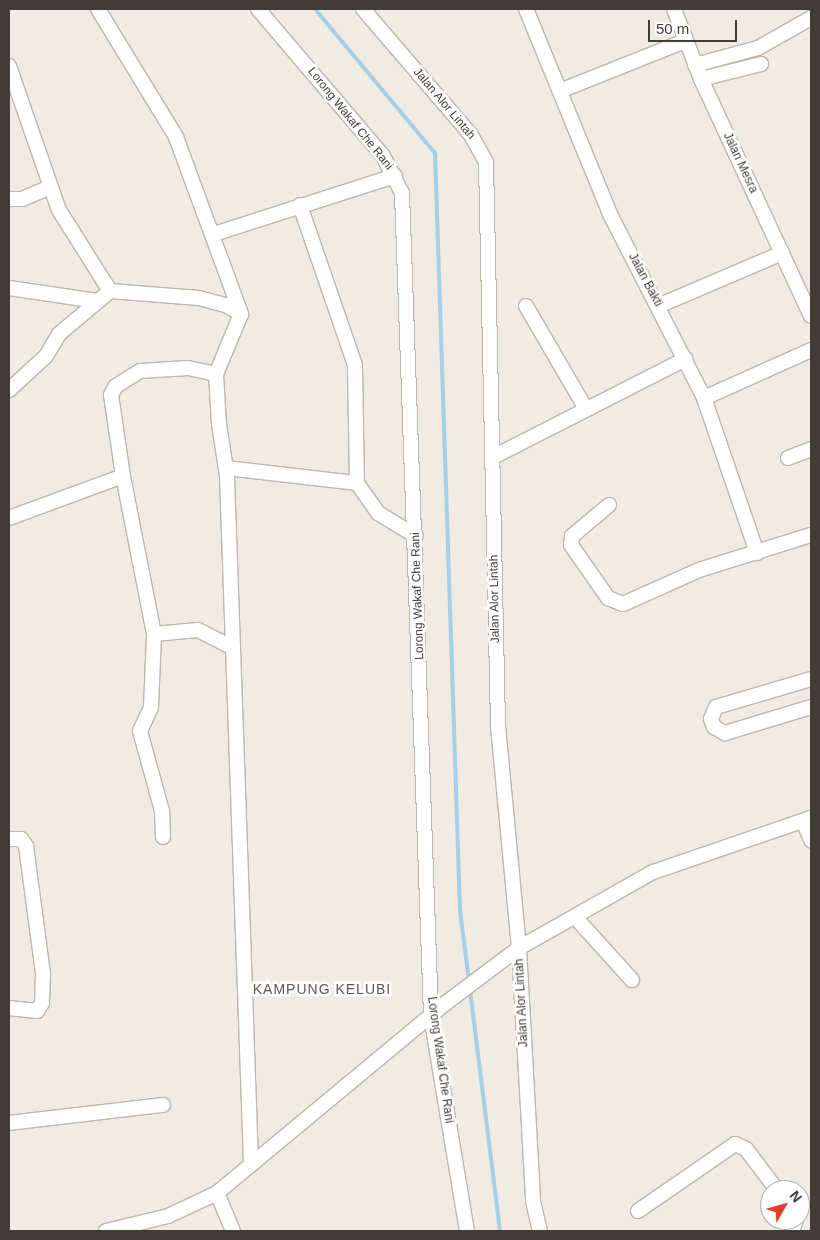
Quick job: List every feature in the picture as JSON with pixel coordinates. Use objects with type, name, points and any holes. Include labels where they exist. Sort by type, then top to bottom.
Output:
[{"type":"street","points":[[98,9],[176,137],[214,234],[241,314],[216,374],[219,424],[227,468],[251,1164]]},
{"type":"street","name":"Lorong Wakaf Che Rani","points":[[258,9],[383,156],[396,176],[402,193],[432,1016],[467,1231]]},
{"type":"street","name":"Jalan Alor Lintah","points":[[363,9],[471,135],[486,162],[498,726],[519,948],[533,1201],[540,1231]]},
{"type":"street","name":"Jalan Bakti","points":[[526,9],[611,216],[704,398],[757,553]]},
{"type":"street","name":"Jalan Mesra","points":[[674,9],[701,79],[810,310]]},
{"type":"street","points":[[695,65],[758,48],[811,18]]},
{"type":"street","points":[[560,91],[685,41]]},
{"type":"street","points":[[701,79],[761,64]]},
{"type":"street","points":[[9,66],[50,186],[64,220],[110,291]]},
{"type":"street","points":[[214,234],[300,205],[396,176]]},
{"type":"street","points":[[9,199],[22,199],[50,186]]},
{"type":"street","points":[[300,205],[355,365],[357,483],[378,513],[416,536]]},
{"type":"street","points":[[658,306],[782,253]]},
{"type":"street","points":[[9,288],[97,301]]},
{"type":"street","points":[[9,390],[46,356],[59,334],[110,291],[199,298],[226,305],[241,314]]},
{"type":"street","points":[[526,306],[586,409]]},
{"type":"street","points":[[704,398],[811,350]]},
{"type":"street","points":[[492,457],[684,359]]},
{"type":"street","points":[[163,838],[162,811],[140,731],[151,707],[154,634],[110,406],[116,386],[140,371],[159,368],[188,368],[216,374]]},
{"type":"street","points":[[788,458],[811,449]]},
{"type":"street","points":[[227,468],[357,483]]},
{"type":"street","points":[[9,518],[123,476]]},
{"type":"street","points":[[609,505],[572,536],[571,545],[615,603],[630,603],[699,570],[811,535]]},
{"type":"street","points":[[154,634],[198,630],[233,648]]},
{"type":"street","points":[[811,680],[716,707],[712,719],[719,732],[725,733],[811,707]]},
{"type":"street","points":[[106,1231],[168,1216],[217,1193],[446,1003],[507,955],[653,872],[807,819],[811,840]]},
{"type":"street","points":[[9,839],[21,839],[26,846],[43,974],[42,1004],[37,1011],[9,1008]]},
{"type":"street","points":[[575,916],[632,980]]},
{"type":"street","points":[[9,1123],[163,1105]]},
{"type":"street","points":[[638,1211],[735,1144],[746,1149],[769,1180]]},
{"type":"street","points":[[217,1193],[233,1231]]},
{"type":"waterway","points":[[315,9],[435,153],[460,910],[469,981]]},
{"type":"waterway","points":[[470,990],[500,1231]]},
{"type":"district","name":"KAMPUNG KELUBI","points":[[322,989]]}]
